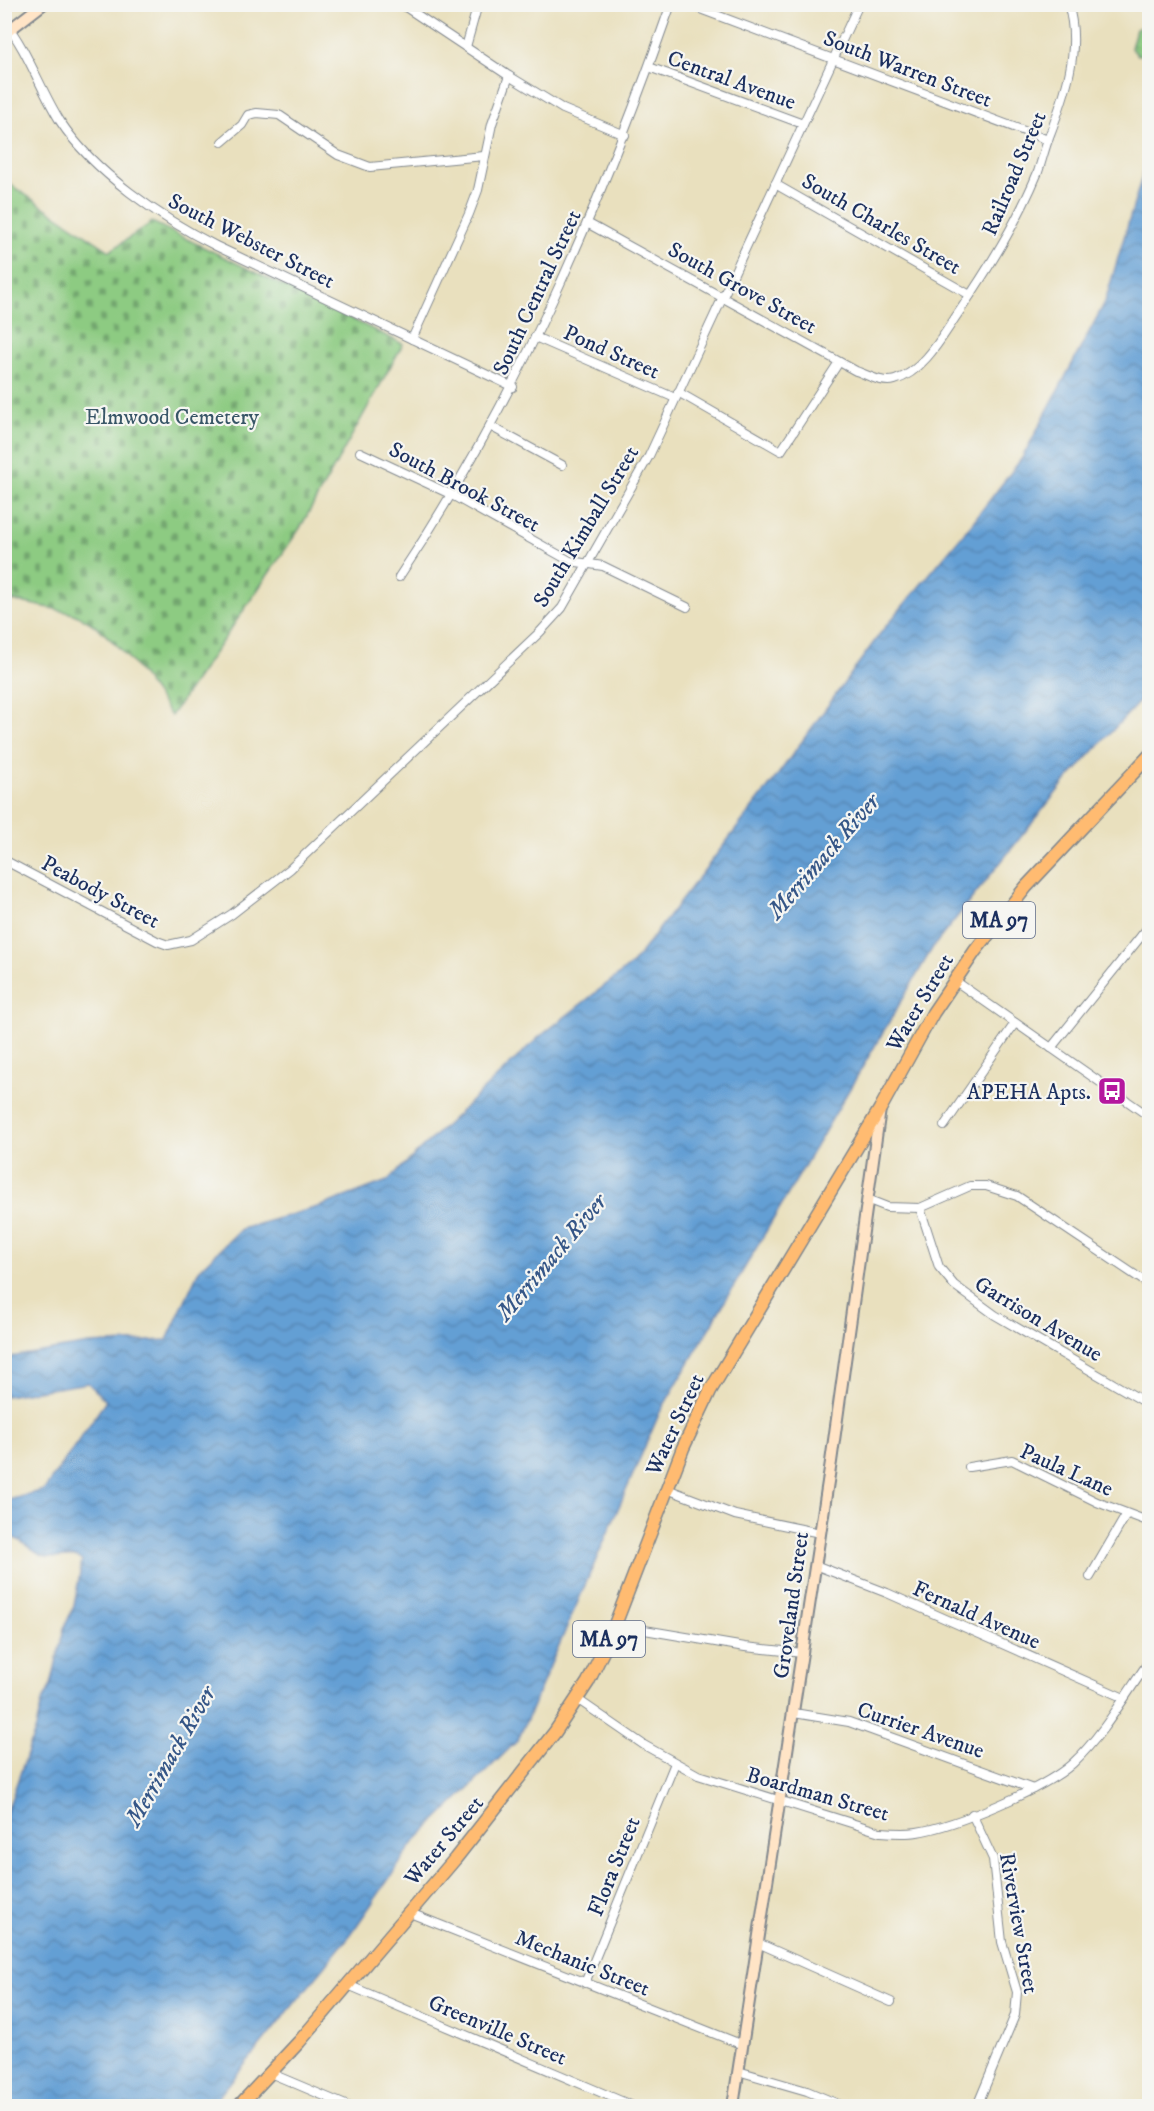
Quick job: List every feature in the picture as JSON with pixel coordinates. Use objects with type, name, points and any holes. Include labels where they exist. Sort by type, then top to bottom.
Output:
[{"type":"main road","points":[[7,28],[44,4]]},
{"type":"main road","name":"Water Street","points":[[239,2106],[410,1912],[515,1785],[577,1699],[588,1682],[615,1625],[694,1422],[710,1391],[880,1109],[954,980],[1026,887],[1149,755]]},
{"type":"main road","name":"Groveland Street","points":[[733,2106],[794,1713],[869,1200],[880,1109]]},
{"type":"street","points":[[401,4],[563,109],[625,135]]},
{"type":"street","points":[[466,47],[478,4]]},
{"type":"street","name":"South Central Street","points":[[399,577],[438,520],[450,494],[513,387],[625,135],[671,4]]},
{"type":"street","name":"South Warren Street","points":[[687,4],[1048,140]]},
{"type":"street","name":"South Kimball Street","points":[[183,943],[207,932],[290,869],[540,632],[562,608],[649,456],[859,4]]},
{"type":"street","name":"Railroad Street","points":[[883,381],[894,380],[919,364],[942,337],[1001,248],[1020,210],[1061,107],[1072,58],[1074,35],[1068,4]]},
{"type":"street","name":"South Webster Street","points":[[7,28],[68,132],[103,168],[152,209],[190,233],[513,387]]},
{"type":"street","name":"Central Avenue","points":[[649,67],[803,124]]},
{"type":"street","points":[[412,339],[469,214],[509,76]]},
{"type":"street","points":[[222,142],[235,133],[248,115],[269,113],[279,115],[338,155],[370,166],[484,156]]},
{"type":"street","name":"South Charles Street","points":[[775,184],[970,295]]},
{"type":"street","name":"South Grove Street","points":[[587,223],[856,371],[883,381]]},
{"type":"street","name":"Pond Street","points":[[535,337],[676,395],[781,451],[840,362]]},
{"type":"street","points":[[490,426],[561,465]]},
{"type":"street","name":"South Brook Street","points":[[360,452],[450,494],[570,561],[603,566],[687,607]]},
{"type":"street","name":"Peabody Street","points":[[4,860],[157,942],[168,945],[183,943]]},
{"type":"street","points":[[1051,1048],[1149,925]]},
{"type":"street","points":[[1142,935],[1149,941]]},
{"type":"street","points":[[954,980],[1149,1116]]},
{"type":"street","points":[[944,1126],[1015,1023]]},
{"type":"street","points":[[869,1200],[887,1207],[920,1208],[970,1186],[1000,1190],[1017,1196],[1149,1285]]},
{"type":"street","name":"Garrison Avenue","points":[[920,1208],[939,1267],[954,1285],[995,1315],[1149,1405]]},
{"type":"street","name":"Paula Lane","points":[[969,1467],[1012,1460],[1126,1515],[1149,1522]]},
{"type":"street","points":[[667,1489],[735,1515],[820,1533]]},
{"type":"street","points":[[1090,1577],[1126,1515]]},
{"type":"street","name":"Fernald Avenue","points":[[815,1565],[887,1593],[1124,1698]]},
{"type":"street","points":[[615,1625],[745,1647],[802,1653]]},
{"type":"street","name":"Boardman Street","points":[[577,1699],[675,1763],[724,1785],[880,1832],[897,1833],[928,1829],[972,1814],[1033,1789],[1062,1772],[1080,1756],[1124,1698],[1149,1660]]},
{"type":"street","name":"Currier Avenue","points":[[794,1713],[849,1722],[1033,1789]]},
{"type":"street","name":"Flora Street","points":[[585,1983],[675,1763]]},
{"type":"street","name":"Riverview Street","points":[[972,1814],[993,1859],[1002,1942],[1017,2000],[1016,2015],[977,2106]]},
{"type":"street","name":"Mechanic Street","points":[[410,1912],[743,2045]]},
{"type":"street","points":[[758,1943],[891,2002]]},
{"type":"street","name":"Greenville Street","points":[[348,1985],[633,2106]]},
{"type":"street","points":[[738,2071],[807,2091],[843,2106]]},
{"type":"street","points":[[270,2073],[333,2104],[348,2106]]},
{"type":"green space","points":[[1149,24],[1149,53],[1138,55],[1131,48],[1136,29]]},
{"type":"green space","name":"Elmwood Cemetery","points":[[5,181],[110,251],[152,222],[403,344],[300,528],[171,716],[115,643],[87,621],[73,614],[48,607],[5,599]]},
{"type":"water","name":"Merrimack River","points":[[1149,153],[1149,691],[1064,783],[933,947],[660,1412],[518,1740],[415,1841],[351,1934],[211,2106],[5,2106],[5,1817],[36,1728],[42,1702],[51,1685],[64,1628],[74,1606],[82,1561],[76,1557],[43,1556],[16,1539],[5,1537],[5,1501],[44,1490],[106,1401],[88,1383],[5,1396],[5,1358],[89,1344],[167,1340],[199,1270],[241,1229],[321,1206],[387,1181],[538,1038],[632,964],[774,780],[882,631],[969,527],[1022,458],[1105,302]]},
{"type":"place","name":"APEHA Apts.","points":[[1112,1091]]}]
